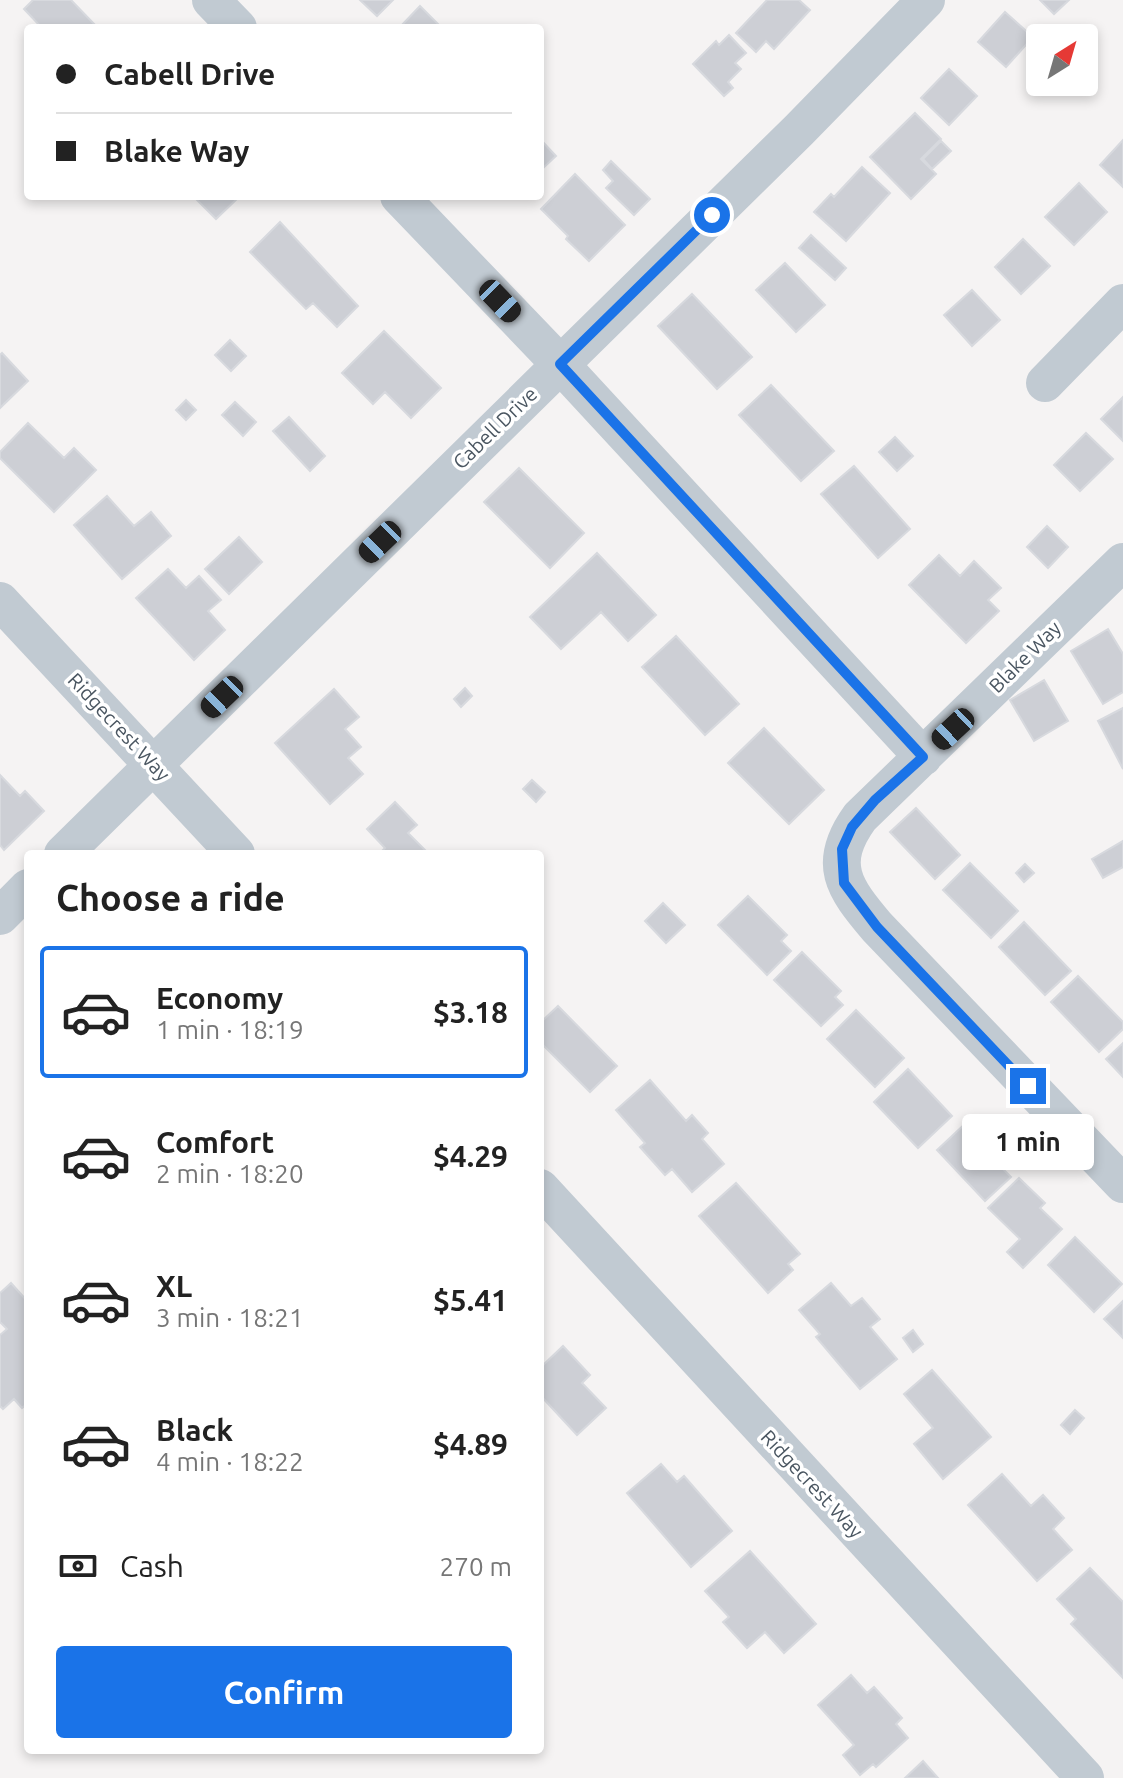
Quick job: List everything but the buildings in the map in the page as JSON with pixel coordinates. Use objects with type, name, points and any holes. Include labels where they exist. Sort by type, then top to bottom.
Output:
[{"type":"street","points":[[211,0],[234,24]]},
{"type":"street","name":"Cabell Drive","points":[[67,850],[799,130],[926,0]]},
{"type":"street","points":[[403,200],[560,364],[923,757]]},
{"type":"street","points":[[1045,383],[1121,308]]},
{"type":"street","name":"Blake Way","points":[[1123,562],[875,800],[852,827],[842,849],[844,883],[858,905],[1123,1184]]},
{"type":"street","name":"Ridgecrest Way","points":[[0,601],[232,850]]},
{"type":"street","points":[[0,916],[24,892]]},
{"type":"street","name":"Ridgecrest Way","points":[[544,1192],[1085,1778]]},
{"type":"route","points":[[712,215],[560,364],[923,757],[875,800],[852,827],[842,849],[844,883],[877,927],[1028,1086]]}]
